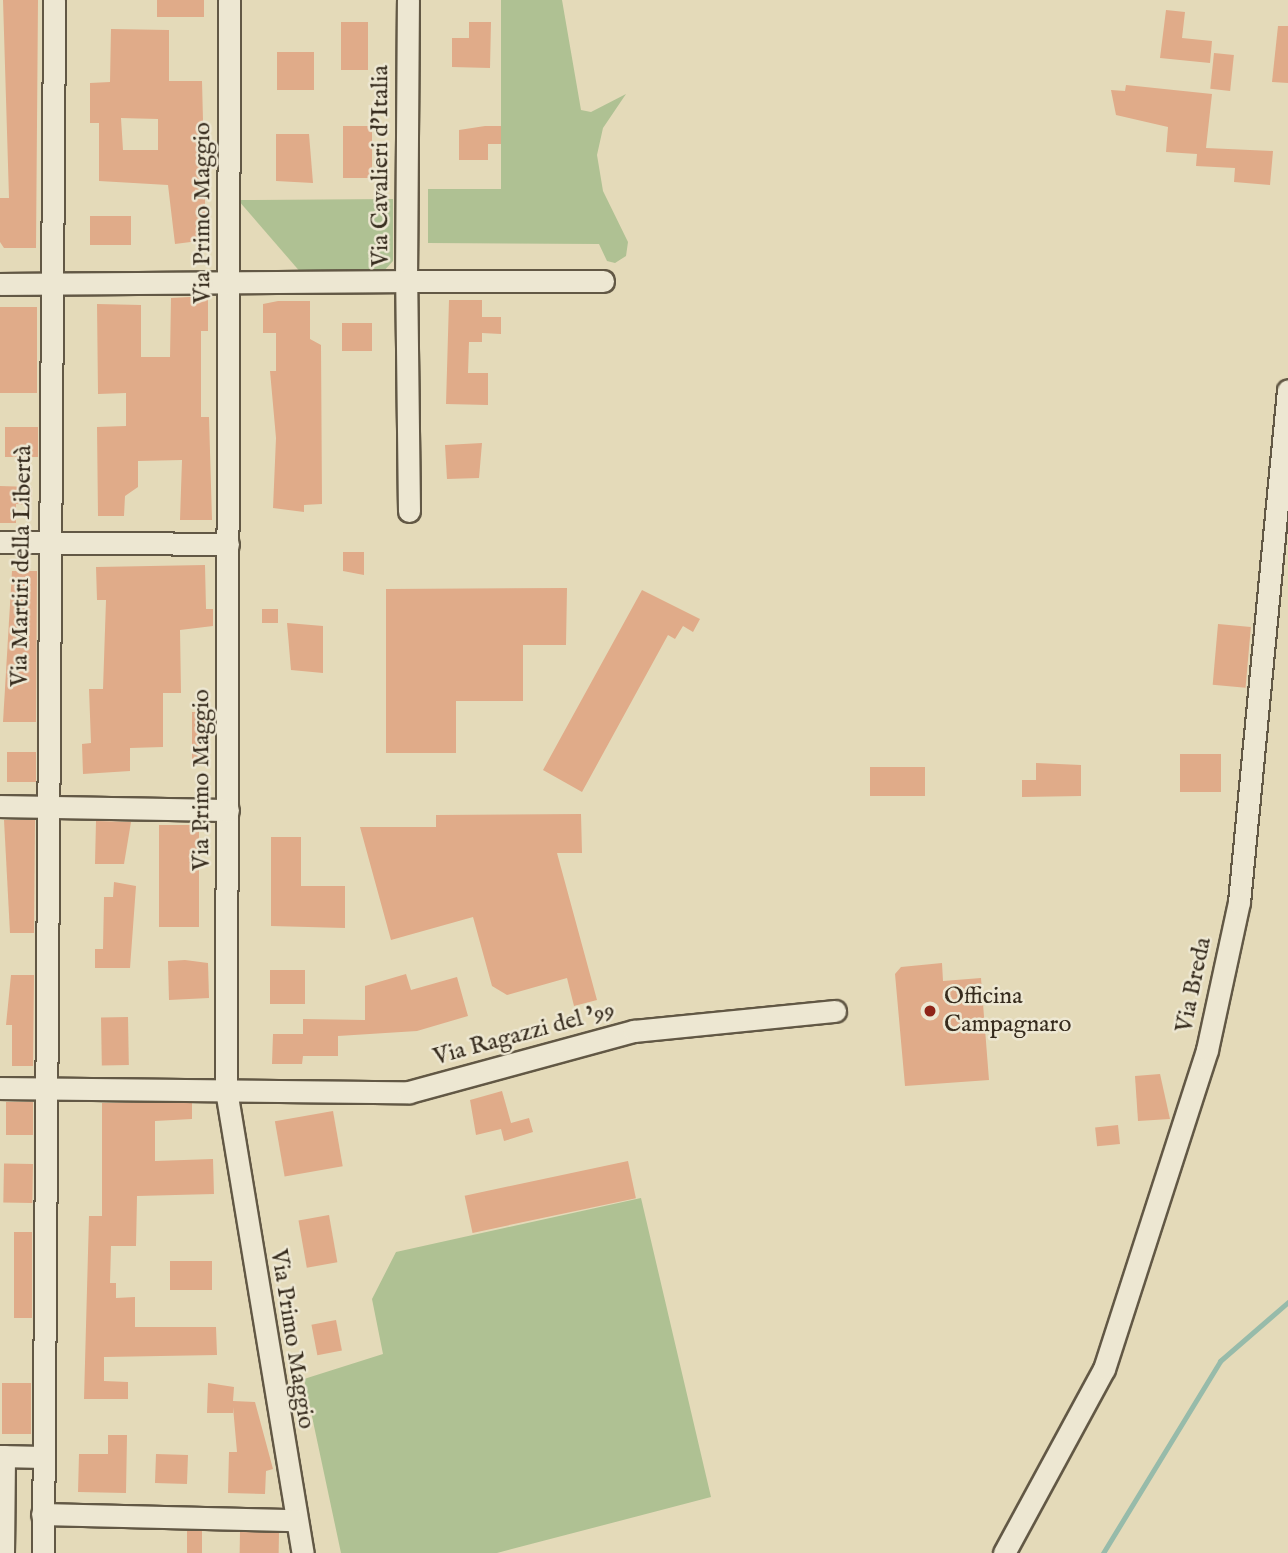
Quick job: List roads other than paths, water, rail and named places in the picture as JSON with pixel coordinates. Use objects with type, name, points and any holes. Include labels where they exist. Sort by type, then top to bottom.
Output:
[{"type":"street","name":"Via Martiri della Libertà","points":[[43,1553],[45,806],[54,0]]},
{"type":"street","name":"Via Primo Maggio","points":[[229,0],[226,1090],[303,1553]]},
{"type":"street","name":"Via Cavalieri d'Italia","points":[[0,284],[406,281],[408,0]]},
{"type":"street","points":[[409,511],[406,281],[603,281]]},
{"type":"street","name":"Via Breda","points":[[1004,1553],[1104,1369],[1207,1050],[1239,902],[1288,390]]},
{"type":"street","points":[[0,542],[228,544]]},
{"type":"street","points":[[0,806],[228,810]]},
{"type":"street","name":"Via Ragazzi del '99","points":[[0,1088],[409,1092],[634,1031],[835,1011]]},
{"type":"street","points":[[4,1553],[2,1456],[43,1457]]},
{"type":"street","points":[[42,1514],[296,1520]]},
{"type":"waterway","points":[[1103,1553],[1220,1361],[1288,1302]]},
{"type":"place","name":"Officina Campagnaro","points":[[930,1011]]}]
